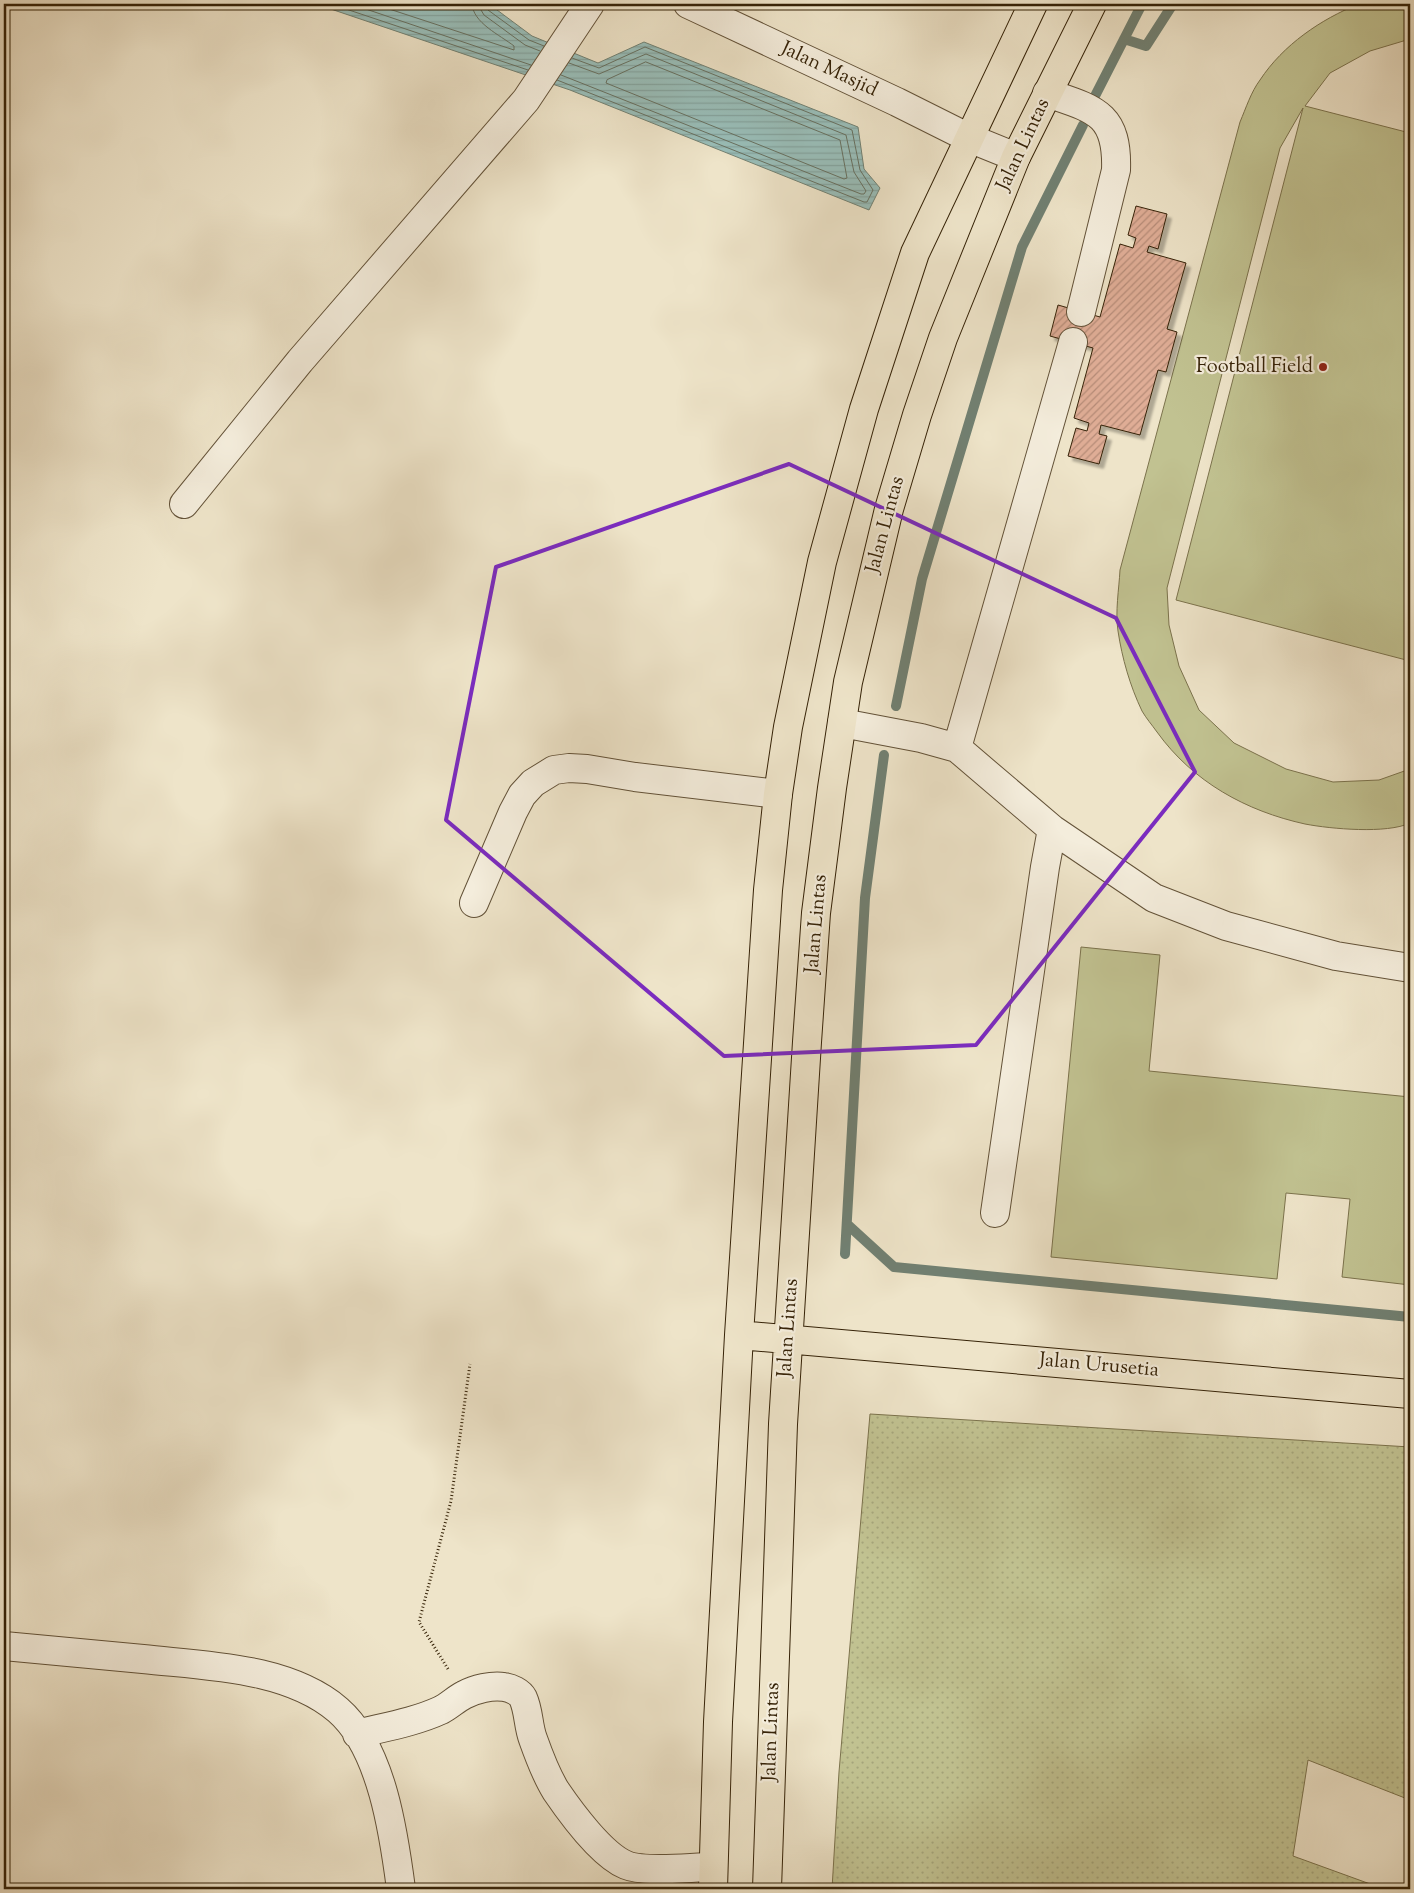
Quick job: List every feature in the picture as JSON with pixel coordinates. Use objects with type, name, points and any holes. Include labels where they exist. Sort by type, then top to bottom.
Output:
[{"type":"main road","points":[[713,1878],[718,1722],[739,1334],[768,890],[778,794],[788,727],[822,562],[864,409],[915,252],[1033,4]]},
{"type":"main road","name":"Jalan Lintas","points":[[767,1889],[783,1424],[816,913],[848,682],[889,509],[917,414],[944,338],[1016,157],[1092,4]]},
{"type":"main road","name":"Jalan Urusetia","points":[[739,1334],[1410,1394]]},
{"type":"street","points":[[184,504],[300,361],[526,100],[590,4]]},
{"type":"street","name":"Jalan Masjid","points":[[688,4],[970,138],[1016,157]]},
{"type":"street","points":[[1047,93],[1078,103],[1098,114],[1109,126],[1115,138],[1116,170],[1081,312]]},
{"type":"street","points":[[957,748],[1073,342]]},
{"type":"street","points":[[842,723],[921,738],[957,748],[1052,830],[1154,898],[1226,926],[1336,956],[1410,968]]},
{"type":"street","points":[[474,902],[522,795],[533,783],[554,770],[587,768],[635,777],[778,794]]},
{"type":"street","points":[[995,1213],[1052,830]]},
{"type":"street","points":[[4,1646],[227,1668],[279,1679],[310,1691],[339,1711],[357,1734],[370,1757],[379,1779],[394,1839],[401,1889]]},
{"type":"street","points":[[357,1734],[409,1721],[442,1709],[475,1690],[497,1686],[505,1687],[520,1694],[527,1709],[531,1732],[540,1759],[555,1790],[589,1833],[609,1854],[626,1866],[713,1878]]},
{"type":"path","points":[[464,1695],[419,1622],[451,1501],[470,1364]]},
{"type":"highlighted area","points":[[789,464],[1116,618],[1195,772],[976,1045],[724,1056],[446,820],[496,567]]},
{"type":"green space","name":"Football Field","points":[[1359,4],[1410,4],[1410,39],[1370,51],[1330,73],[1305,106],[1410,133],[1410,661],[1176,600],[1303,108],[1280,148],[1167,588],[1169,625],[1179,666],[1199,710],[1234,743],[1286,769],[1333,782],[1379,780],[1410,769],[1410,823],[1388,828],[1344,829],[1305,824],[1262,811],[1222,792],[1187,766],[1171,750],[1142,711],[1124,662],[1117,616],[1120,570],[1240,122],[1257,85],[1280,55],[1317,25]]},
{"type":"green space","points":[[1081,947],[1160,955],[1149,1071],[1410,1097],[1410,1285],[1342,1277],[1350,1199],[1286,1193],[1277,1279],[1051,1257]]},
{"type":"green space","points":[[870,1414],[1410,1447],[1410,1800],[1308,1760],[1293,1856],[1384,1889],[832,1889],[839,1772]]},
{"type":"water","points":[[316,4],[489,4],[532,36],[598,63],[644,42],[858,127],[864,169],[880,188],[869,210],[570,90]]},
{"type":"building","points":[[1136,206],[1167,214],[1158,249],[1149,246],[1147,252],[1186,263],[1167,329],[1177,332],[1166,372],[1158,370],[1140,435],[1101,425],[1099,434],[1107,436],[1099,464],[1068,456],[1076,428],[1087,431],[1089,423],[1074,418],[1093,348],[1050,336],[1058,305],[1100,317],[1120,244],[1133,248],[1136,238],[1128,235]]},
{"type":"waterway","points":[[1095,96],[1142,4]]},
{"type":"waterway","points":[[1124,39],[1146,46],[1173,4]]},
{"type":"waterway","points":[[896,706],[922,579],[1022,247],[1083,125]]},
{"type":"waterway","points":[[845,1254],[865,898],[884,755]]},
{"type":"waterway","points":[[848,1225],[894,1267],[1410,1317]]},
{"type":"place","name":"Football Field","points":[[1323,367]]}]
